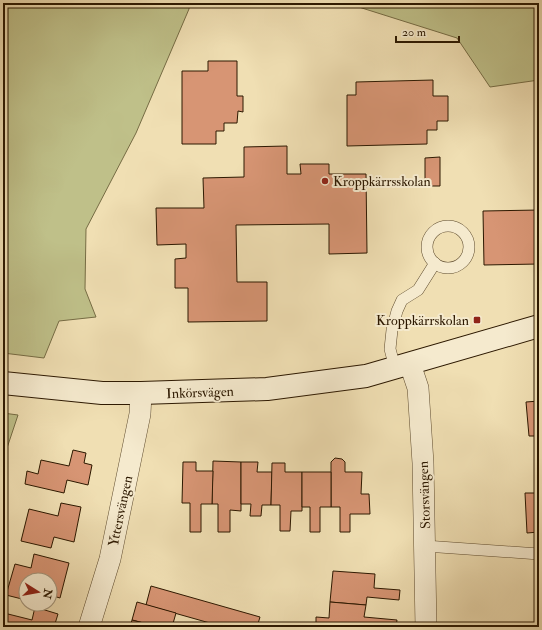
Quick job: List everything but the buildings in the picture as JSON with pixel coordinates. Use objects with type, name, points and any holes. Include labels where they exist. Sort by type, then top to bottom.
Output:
[{"type":"street","name":"Inkörsvägen","points":[[3,383],[102,393],[267,389],[366,376],[539,326]]},
{"type":"street","name":"Storsvängen","points":[[403,366],[418,388],[423,463],[426,627]]},
{"type":"street","name":"Yttersvängen","points":[[89,627],[110,559],[140,414],[141,393]]},
{"type":"lane","points":[[403,366],[390,349],[397,311],[402,300],[418,290],[435,263]]},
{"type":"lane","points":[[425,546],[539,554]]},
{"type":"green space","points":[[3,3],[189,3],[189,9],[136,133],[86,229],[85,289],[96,317],[59,321],[44,358],[3,353]]},
{"type":"green space","points":[[346,3],[539,3],[539,80],[490,87],[457,38]]},
{"type":"green space","points":[[3,413],[18,415],[3,460]]},
{"type":"place","name":"Kroppkärrsskolan","points":[[325,181]]},
{"type":"place","name":"Kroppkärrskolan","points":[[477,320]]}]
